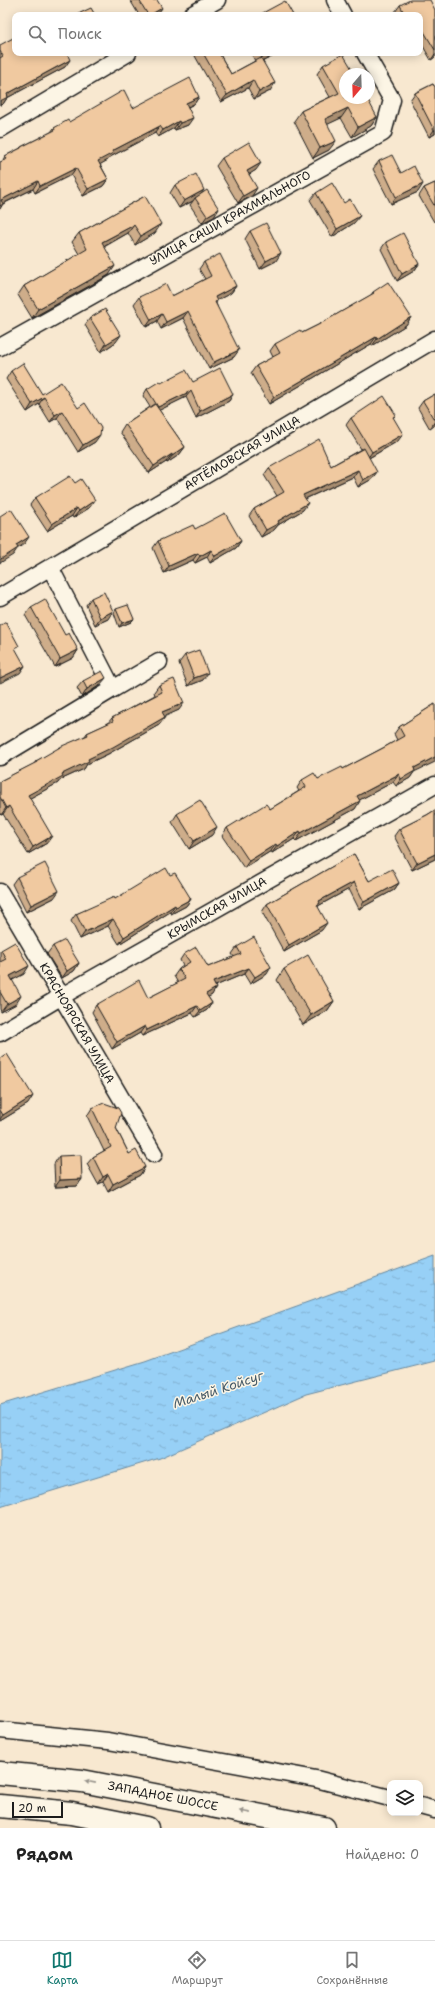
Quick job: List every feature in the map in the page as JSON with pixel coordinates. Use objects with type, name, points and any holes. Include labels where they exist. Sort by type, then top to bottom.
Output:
[{"type":"highway","name":"ЗАПАДНОЕ ШОССЕ","points":[[0,1773],[82,1781],[324,1828]]},
{"type":"highway","points":[[0,1806],[72,1812],[147,1828]]},
{"type":"street","points":[[196,12],[217,0]]},
{"type":"street","points":[[335,0],[341,12]]},
{"type":"street","points":[[0,129],[123,56]]},
{"type":"street","name":"УЛИЦА САШИ КРАХМАЛЬНОГО","points":[[0,347],[383,133],[392,100],[367,56]]},
{"type":"street","name":"АРТЁМОВСКАЯ УЛИЦА","points":[[0,597],[435,339]]},
{"type":"street","points":[[50,567],[114,689]]},
{"type":"street","points":[[0,757],[159,662]]},
{"type":"street","name":"КРЫМСКАЯ УЛИЦА","points":[[0,1034],[62,996],[435,785]]},
{"type":"street","name":"КРАСНОЯРСКАЯ УЛИЦА","points":[[0,892],[154,1154]]},
{"type":"street","points":[[0,1730],[115,1742],[316,1779],[387,1797]]},
{"type":"street","points":[[423,1807],[435,1810]]},
{"type":"water","name":"Малый Койсуг","points":[[435,1256],[435,1361],[306,1394],[160,1458],[0,1507],[0,1405],[145,1361]]},
{"type":"building","points":[[139,0],[157,0],[162,8],[155,12],[146,12]]},
{"type":"building","points":[[410,0],[430,0],[435,10],[435,50],[423,30],[423,12],[404,12],[400,5]]},
{"type":"building","points":[[285,1],[291,12],[265,12]]},
{"type":"building","points":[[91,8],[93,12],[82,12]]},
{"type":"building","points":[[12,39],[12,56],[68,56],[70,60],[7,94],[8,97],[0,101],[0,58],[3,56],[0,51],[0,45]]},
{"type":"building","points":[[205,56],[221,56],[231,74],[261,58],[275,83],[259,92],[253,80],[227,95]]},
{"type":"building","points":[[339,56],[344,56],[351,68],[339,68],[339,93],[323,65]]},
{"type":"building","points":[[190,78],[199,97],[186,103],[193,118],[180,123],[179,121],[163,130],[160,126],[112,151],[113,153],[98,161],[108,179],[88,189],[76,168],[40,186],[38,181],[1,200],[3,204],[0,206],[0,162],[7,159],[5,156],[55,130],[54,128],[68,120],[69,122],[124,90],[133,108]]},
{"type":"building","points":[[433,84],[435,86],[435,130],[415,93]]},
{"type":"building","points":[[339,93],[339,104],[370,104],[377,117],[358,127],[348,108],[325,119],[336,141],[320,148],[301,111]]},
{"type":"building","points":[[249,142],[261,163],[247,171],[257,188],[243,196],[222,158]]},
{"type":"building","points":[[392,155],[401,173],[414,166],[423,184],[396,197],[379,161]]},
{"type":"building","points":[[196,174],[204,190],[184,201],[175,185]]},
{"type":"building","points":[[332,183],[344,203],[350,199],[360,216],[337,229],[316,193]]},
{"type":"building","points":[[435,183],[435,207],[424,188]]},
{"type":"building","points":[[207,190],[219,209],[207,216],[195,198]]},
{"type":"building","points":[[145,196],[161,224],[141,236],[134,225],[102,242],[115,266],[38,309],[24,286],[87,249],[79,233]]},
{"type":"building","points":[[266,223],[281,253],[266,261],[250,231]]},
{"type":"building","points":[[403,233],[419,264],[402,274],[386,242]]},
{"type":"building","points":[[220,254],[236,286],[215,297],[217,301],[215,302],[239,350],[214,362],[188,311],[166,322],[162,314],[151,320],[139,297],[166,284],[172,296],[211,276],[204,262]]},
{"type":"building","points":[[388,282],[411,317],[377,339],[376,337],[274,397],[256,366],[280,353],[275,344],[300,330],[302,333],[318,325],[374,293],[373,292]]},
{"type":"building","points":[[105,309],[121,335],[106,344],[90,318]]},
{"type":"building","points":[[23,363],[42,394],[61,382],[78,408],[85,403],[101,428],[100,435],[83,445],[62,411],[55,415],[44,397],[32,404],[11,371]]},
{"type":"building","points":[[220,368],[233,394],[200,411],[191,391],[158,407],[147,389],[160,381],[161,383],[186,370],[193,382]]},
{"type":"building","points":[[435,394],[435,421],[423,401]]},
{"type":"building","points":[[384,396],[396,415],[393,417],[403,434],[372,452],[351,418]]},
{"type":"building","points":[[155,404],[185,447],[154,466],[125,424]]},
{"type":"building","points":[[319,439],[331,466],[364,448],[377,472],[363,480],[358,470],[303,495],[308,503],[266,530],[254,509],[284,492],[269,468]]},
{"type":"building","points":[[70,476],[75,483],[81,479],[95,500],[79,511],[77,508],[52,524],[35,498]]},
{"type":"building","points":[[11,509],[29,537],[16,545],[18,548],[1,559],[0,516]]},
{"type":"building","points":[[225,513],[241,541],[215,556],[211,550],[200,556],[198,553],[169,566],[158,541],[193,525],[195,529]]},
{"type":"building","points":[[104,592],[113,611],[100,618],[91,598]]},
{"type":"building","points":[[45,599],[65,635],[69,633],[78,650],[60,659],[31,607]]},
{"type":"building","points":[[128,605],[134,619],[122,623],[116,609]]},
{"type":"building","points":[[6,622],[19,646],[15,648],[25,666],[0,678],[0,626]]},
{"type":"building","points":[[199,650],[208,673],[194,678],[185,655]]},
{"type":"building","points":[[102,671],[106,678],[87,689],[83,681]]},
{"type":"building","points":[[174,679],[184,703],[162,712],[165,717],[113,747],[88,759],[89,761],[62,774],[63,776],[28,795],[52,836],[33,847],[9,806],[6,808],[0,797],[0,781],[37,762],[36,761],[62,746],[88,735],[87,733],[113,721],[112,718],[162,692],[159,685]]},
{"type":"building","points":[[435,704],[435,757],[414,768],[415,771],[401,779],[399,774],[357,796],[360,801],[301,833],[300,831],[277,846],[276,844],[249,861],[227,828],[266,804],[270,809],[306,787],[302,780],[314,773],[318,779],[342,767],[343,769],[404,736],[399,727]]},
{"type":"building","points":[[200,800],[217,827],[194,841],[177,814]]},
{"type":"building","points":[[435,810],[435,854],[417,863],[399,829]]},
{"type":"building","points":[[354,854],[369,881],[392,869],[399,883],[364,902],[354,882],[319,901],[320,903],[317,905],[327,923],[289,945],[267,904]]},
{"type":"building","points":[[45,863],[59,891],[31,905],[17,877]]},
{"type":"building","points":[[166,868],[170,875],[175,873],[191,899],[176,907],[175,905],[124,937],[113,919],[85,932],[76,914],[114,897],[115,899]]},
{"type":"building","points":[[254,937],[271,967],[255,977],[249,968],[213,982],[216,988],[206,994],[212,1003],[200,1011],[197,1006],[147,1030],[145,1026],[117,1042],[96,1005],[139,980],[148,998],[185,979],[179,969],[190,962],[184,954],[196,947],[208,967],[241,954],[237,947]]},
{"type":"building","points":[[65,940],[79,963],[67,971],[53,946]]},
{"type":"building","points":[[15,942],[29,966],[10,976],[21,996],[7,1004],[0,992],[0,962],[6,959],[1,950]]},
{"type":"building","points":[[308,955],[334,1001],[311,1015],[284,969]]},
{"type":"building","points":[[7,1054],[33,1096],[3,1115],[0,1110],[0,1059]]},
{"type":"building","points":[[104,1103],[118,1108],[121,1113],[116,1128],[129,1154],[136,1150],[145,1167],[113,1184],[108,1174],[103,1177],[93,1157],[111,1147],[92,1108]]},
{"type":"building","points":[[81,1155],[82,1179],[60,1180],[59,1156]]}]
